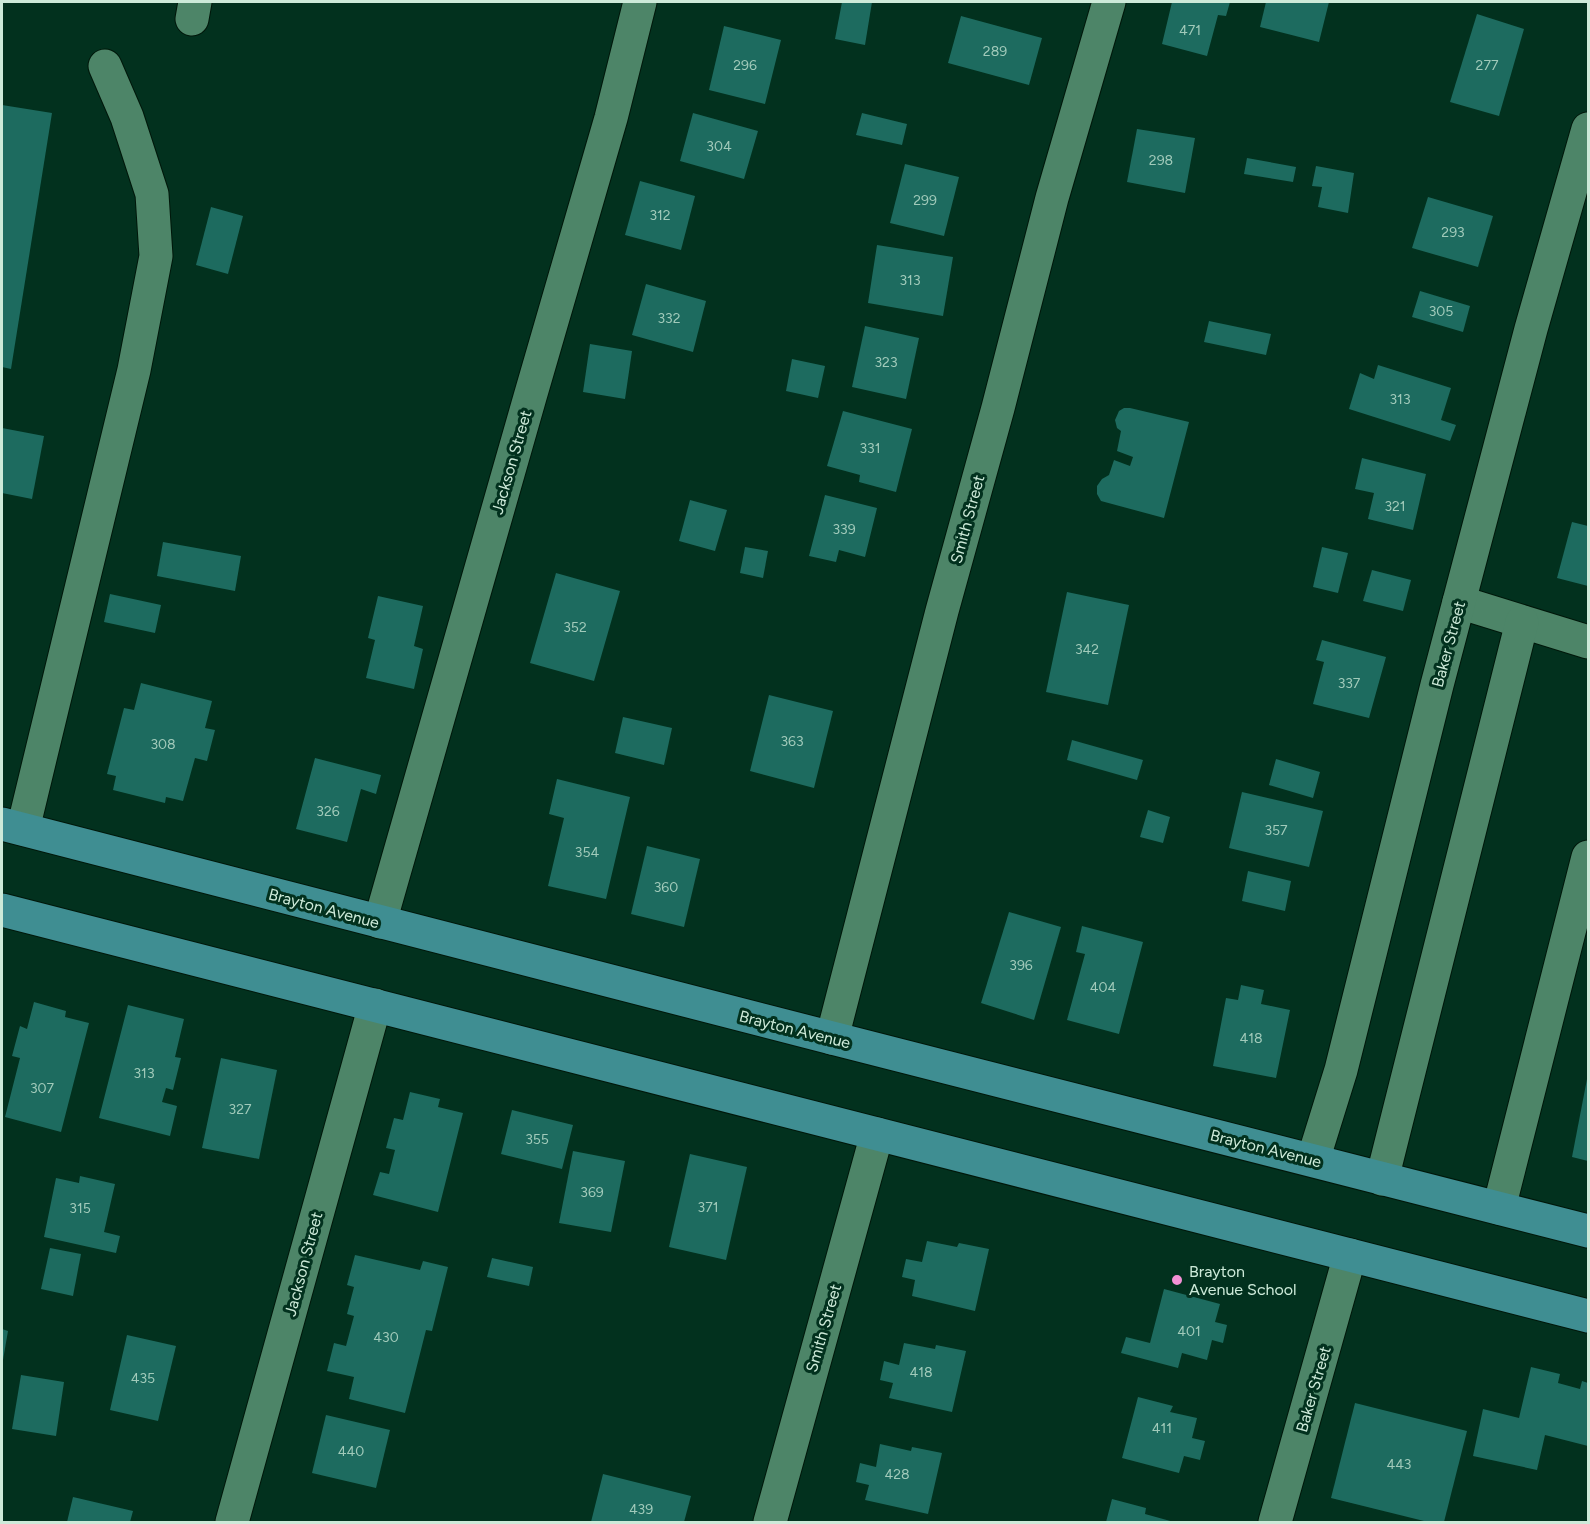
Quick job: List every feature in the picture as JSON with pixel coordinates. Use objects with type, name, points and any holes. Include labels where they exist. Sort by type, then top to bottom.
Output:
[{"type":"main road","name":"Brayton Avenue","points":[[12,827],[1588,1231]]},
{"type":"main road","points":[[2,910],[1588,1316]]},
{"type":"street","name":"Jackson Street","points":[[380,922],[608,129],[640,2]]},
{"type":"street","name":"Smith Street","points":[[832,1038],[1052,198],[1108,2]]},
{"type":"street","points":[[12,827],[134,370],[156,256],[152,194],[127,117],[105,66]]},
{"type":"street","name":"Baker Street","points":[[1313,1160],[1341,1070],[1437,685],[1531,329],[1588,129]]},
{"type":"street","points":[[1459,602],[1588,642]]},
{"type":"street","points":[[1382,1179],[1522,622]]},
{"type":"street","points":[[1499,1208],[1579,933],[1588,857]]},
{"type":"street","name":"Jackson Street","points":[[232,1522],[375,1005]]},
{"type":"street","name":"Smith Street","points":[[770,1522],[877,1134]]},
{"type":"street","name":"Baker Street","points":[[1275,1522],[1350,1255]]},
{"type":"building","points":[[842,2],[872,2],[865,45],[835,39]]},
{"type":"building","points":[[1172,2],[1230,2],[1226,16],[1218,15],[1207,56],[1162,44]]},
{"type":"building","points":[[1266,2],[1329,2],[1319,42],[1260,27]]},
{"type":"building","points":[[1477,14],[1524,29],[1499,116],[1450,102]]},
{"type":"building","points":[[961,16],[1042,38],[1029,85],[948,63]]},
{"type":"building","points":[[724,26],[781,40],[765,104],[709,90]]},
{"type":"building","points":[[2,105],[52,113],[11,369],[2,367]]},
{"type":"building","points":[[693,113],[758,131],[744,179],[680,161]]},
{"type":"building","points":[[862,113],[907,124],[902,145],[856,135]]},
{"type":"building","points":[[1137,129],[1195,138],[1185,193],[1127,182]]},
{"type":"building","points":[[1247,158],[1296,167],[1293,182],[1244,174]]},
{"type":"building","points":[[905,164],[959,177],[944,236],[890,223]]},
{"type":"building","points":[[1316,166],[1354,173],[1348,213],[1318,207],[1322,187],[1312,186]]},
{"type":"building","points":[[640,181],[695,196],[681,250],[625,235]]},
{"type":"building","points":[[1428,197],[1493,216],[1478,267],[1412,248]]},
{"type":"building","points":[[211,207],[243,216],[228,274],[196,265]]},
{"type":"building","points":[[877,245],[953,257],[943,316],[868,303]]},
{"type":"building","points":[[646,284],[706,301],[693,352],[632,335]]},
{"type":"building","points":[[1420,291],[1470,306],[1463,332],[1412,317]]},
{"type":"building","points":[[1209,321],[1271,334],[1266,355],[1204,342]]},
{"type":"building","points":[[865,326],[919,338],[906,399],[852,387]]},
{"type":"building","points":[[590,344],[632,351],[625,399],[583,392]]},
{"type":"building","points":[[792,359],[825,366],[818,398],[786,391]]},
{"type":"building","points":[[1378,365],[1451,388],[1441,420],[1456,425],[1450,441],[1349,409],[1360,373],[1374,379]]},
{"type":"building","points":[[1124,408],[1189,422],[1164,518],[1101,501],[1097,494],[1097,486],[1109,475],[1114,460],[1130,466],[1133,457],[1117,451],[1121,431],[1117,428],[1115,420],[1119,411]]},
{"type":"building","points":[[843,411],[912,429],[896,492],[859,482],[860,475],[827,466]]},
{"type":"building","points":[[2,428],[44,436],[32,499],[2,493]]},
{"type":"building","points":[[1362,458],[1426,474],[1413,530],[1368,519],[1374,493],[1355,489]]},
{"type":"building","points":[[825,495],[877,508],[865,557],[839,550],[836,562],[809,556]]},
{"type":"building","points":[[690,500],[727,510],[715,551],[679,541]]},
{"type":"building","points":[[1572,522],[1588,526],[1588,586],[1557,578]]},
{"type":"building","points":[[163,542],[241,556],[235,591],[157,576]]},
{"type":"building","points":[[745,547],[768,551],[763,578],[740,573]]},
{"type":"building","points":[[1322,547],[1348,553],[1338,593],[1313,587]]},
{"type":"building","points":[[1372,570],[1411,580],[1403,611],[1363,601]]},
{"type":"building","points":[[556,573],[620,591],[594,681],[530,663]]},
{"type":"building","points":[[1067,592],[1129,605],[1108,705],[1046,692]]},
{"type":"building","points":[[110,594],[161,605],[155,633],[104,622]]},
{"type":"building","points":[[378,596],[423,606],[414,646],[423,649],[414,689],[366,678],[375,640],[368,638]]},
{"type":"building","points":[[1322,640],[1386,657],[1369,718],[1313,704],[1324,662],[1316,660]]},
{"type":"building","points":[[141,683],[212,701],[205,728],[215,730],[207,761],[195,758],[183,801],[166,797],[165,803],[113,790],[116,776],[107,774],[124,708],[134,710]]},
{"type":"building","points":[[769,695],[833,711],[814,788],[750,771]]},
{"type":"building","points":[[623,717],[672,728],[664,765],[615,753]]},
{"type":"building","points":[[1072,740],[1143,760],[1137,780],[1067,760]]},
{"type":"building","points":[[315,758],[381,775],[376,794],[361,789],[347,842],[296,829]]},
{"type":"building","points":[[1276,759],[1320,772],[1313,798],[1269,785]]},
{"type":"building","points":[[557,779],[630,797],[606,899],[548,886],[564,818],[549,814]]},
{"type":"building","points":[[1242,792],[1323,811],[1309,867],[1229,848]]},
{"type":"building","points":[[1148,810],[1170,817],[1163,843],[1140,837]]},
{"type":"building","points":[[647,846],[700,859],[684,927],[631,914]]},
{"type":"building","points":[[1248,871],[1291,881],[1285,911],[1242,901]]},
{"type":"building","points":[[1009,912],[1061,927],[1034,1020],[981,1003]]},
{"type":"building","points":[[1082,926],[1143,942],[1119,1034],[1067,1020],[1085,954],[1076,952]]},
{"type":"building","points":[[1241,985],[1264,990],[1261,1004],[1290,1010],[1276,1078],[1213,1066],[1226,998],[1238,1000]]},
{"type":"building","points":[[34,1002],[66,1011],[65,1017],[89,1023],[61,1132],[5,1117],[20,1058],[12,1056],[20,1026],[27,1029]]},
{"type":"building","points":[[128,1005],[184,1019],[175,1057],[181,1058],[173,1090],[166,1088],[162,1102],[177,1106],[170,1136],[99,1118]]},
{"type":"building","points":[[221,1058],[277,1070],[259,1159],[202,1148]]},
{"type":"building","points":[[1588,1079],[1588,1161],[1572,1157]]},
{"type":"building","points":[[410,1092],[440,1099],[438,1107],[463,1113],[438,1212],[373,1195],[380,1172],[389,1174],[395,1150],[386,1148],[394,1118],[403,1120]]},
{"type":"building","points":[[512,1110],[573,1125],[562,1169],[501,1154]]},
{"type":"building","points":[[573,1151],[625,1161],[611,1232],[559,1223]]},
{"type":"building","points":[[690,1154],[747,1167],[726,1260],[669,1247]]},
{"type":"building","points":[[80,1176],[115,1184],[104,1232],[120,1236],[116,1253],[44,1237],[56,1178],[79,1183]]},
{"type":"building","points":[[927,1241],[957,1247],[959,1243],[989,1249],[975,1311],[912,1296],[915,1280],[902,1277],[906,1259],[922,1262]]},
{"type":"building","points":[[50,1248],[81,1254],[73,1296],[41,1289]]},
{"type":"building","points":[[355,1255],[420,1270],[423,1261],[448,1267],[432,1331],[426,1330],[405,1413],[349,1399],[354,1377],[327,1371],[334,1343],[346,1346],[354,1316],[347,1314],[354,1287],[347,1285]]},
{"type":"building","points":[[492,1258],[533,1267],[529,1286],[487,1277]]},
{"type":"building","points":[[1164,1289],[1220,1304],[1215,1322],[1227,1325],[1223,1343],[1212,1340],[1207,1360],[1182,1353],[1178,1368],[1121,1353],[1126,1337],[1150,1343]]},
{"type":"building","points":[[2,1329],[8,1331],[3,1360],[2,1360]]},
{"type":"building","points":[[127,1335],[176,1346],[158,1421],[110,1410]]},
{"type":"building","points":[[904,1343],[935,1349],[936,1345],[966,1351],[952,1412],[889,1398],[893,1383],[880,1380],[884,1361],[899,1365]]},
{"type":"building","points":[[1531,1367],[1560,1374],[1558,1383],[1580,1389],[1582,1381],[1588,1383],[1588,1446],[1545,1435],[1537,1470],[1473,1456],[1483,1409],[1519,1418]]},
{"type":"building","points":[[21,1375],[64,1382],[56,1436],[12,1429]]},
{"type":"building","points":[[1138,1397],[1173,1406],[1170,1412],[1197,1418],[1192,1438],[1205,1441],[1200,1460],[1184,1456],[1179,1473],[1122,1458]]},
{"type":"building","points":[[1355,1403],[1467,1431],[1444,1522],[1428,1522],[1331,1498]]},
{"type":"building","points":[[326,1415],[390,1430],[376,1488],[312,1473]]},
{"type":"building","points":[[880,1444],[911,1451],[912,1447],[942,1453],[928,1514],[865,1500],[869,1485],[856,1482],[860,1463],[876,1467]]},
{"type":"building","points":[[603,1474],[691,1496],[684,1522],[591,1522]]},
{"type":"building","points":[[73,1497],[133,1511],[130,1522],[67,1522]]},
{"type":"building","points":[[1112,1499],[1146,1508],[1145,1514],[1174,1522],[1106,1522]]},
{"type":"place","name":"Brayton Avenue School","points":[[1177,1280]]}]
